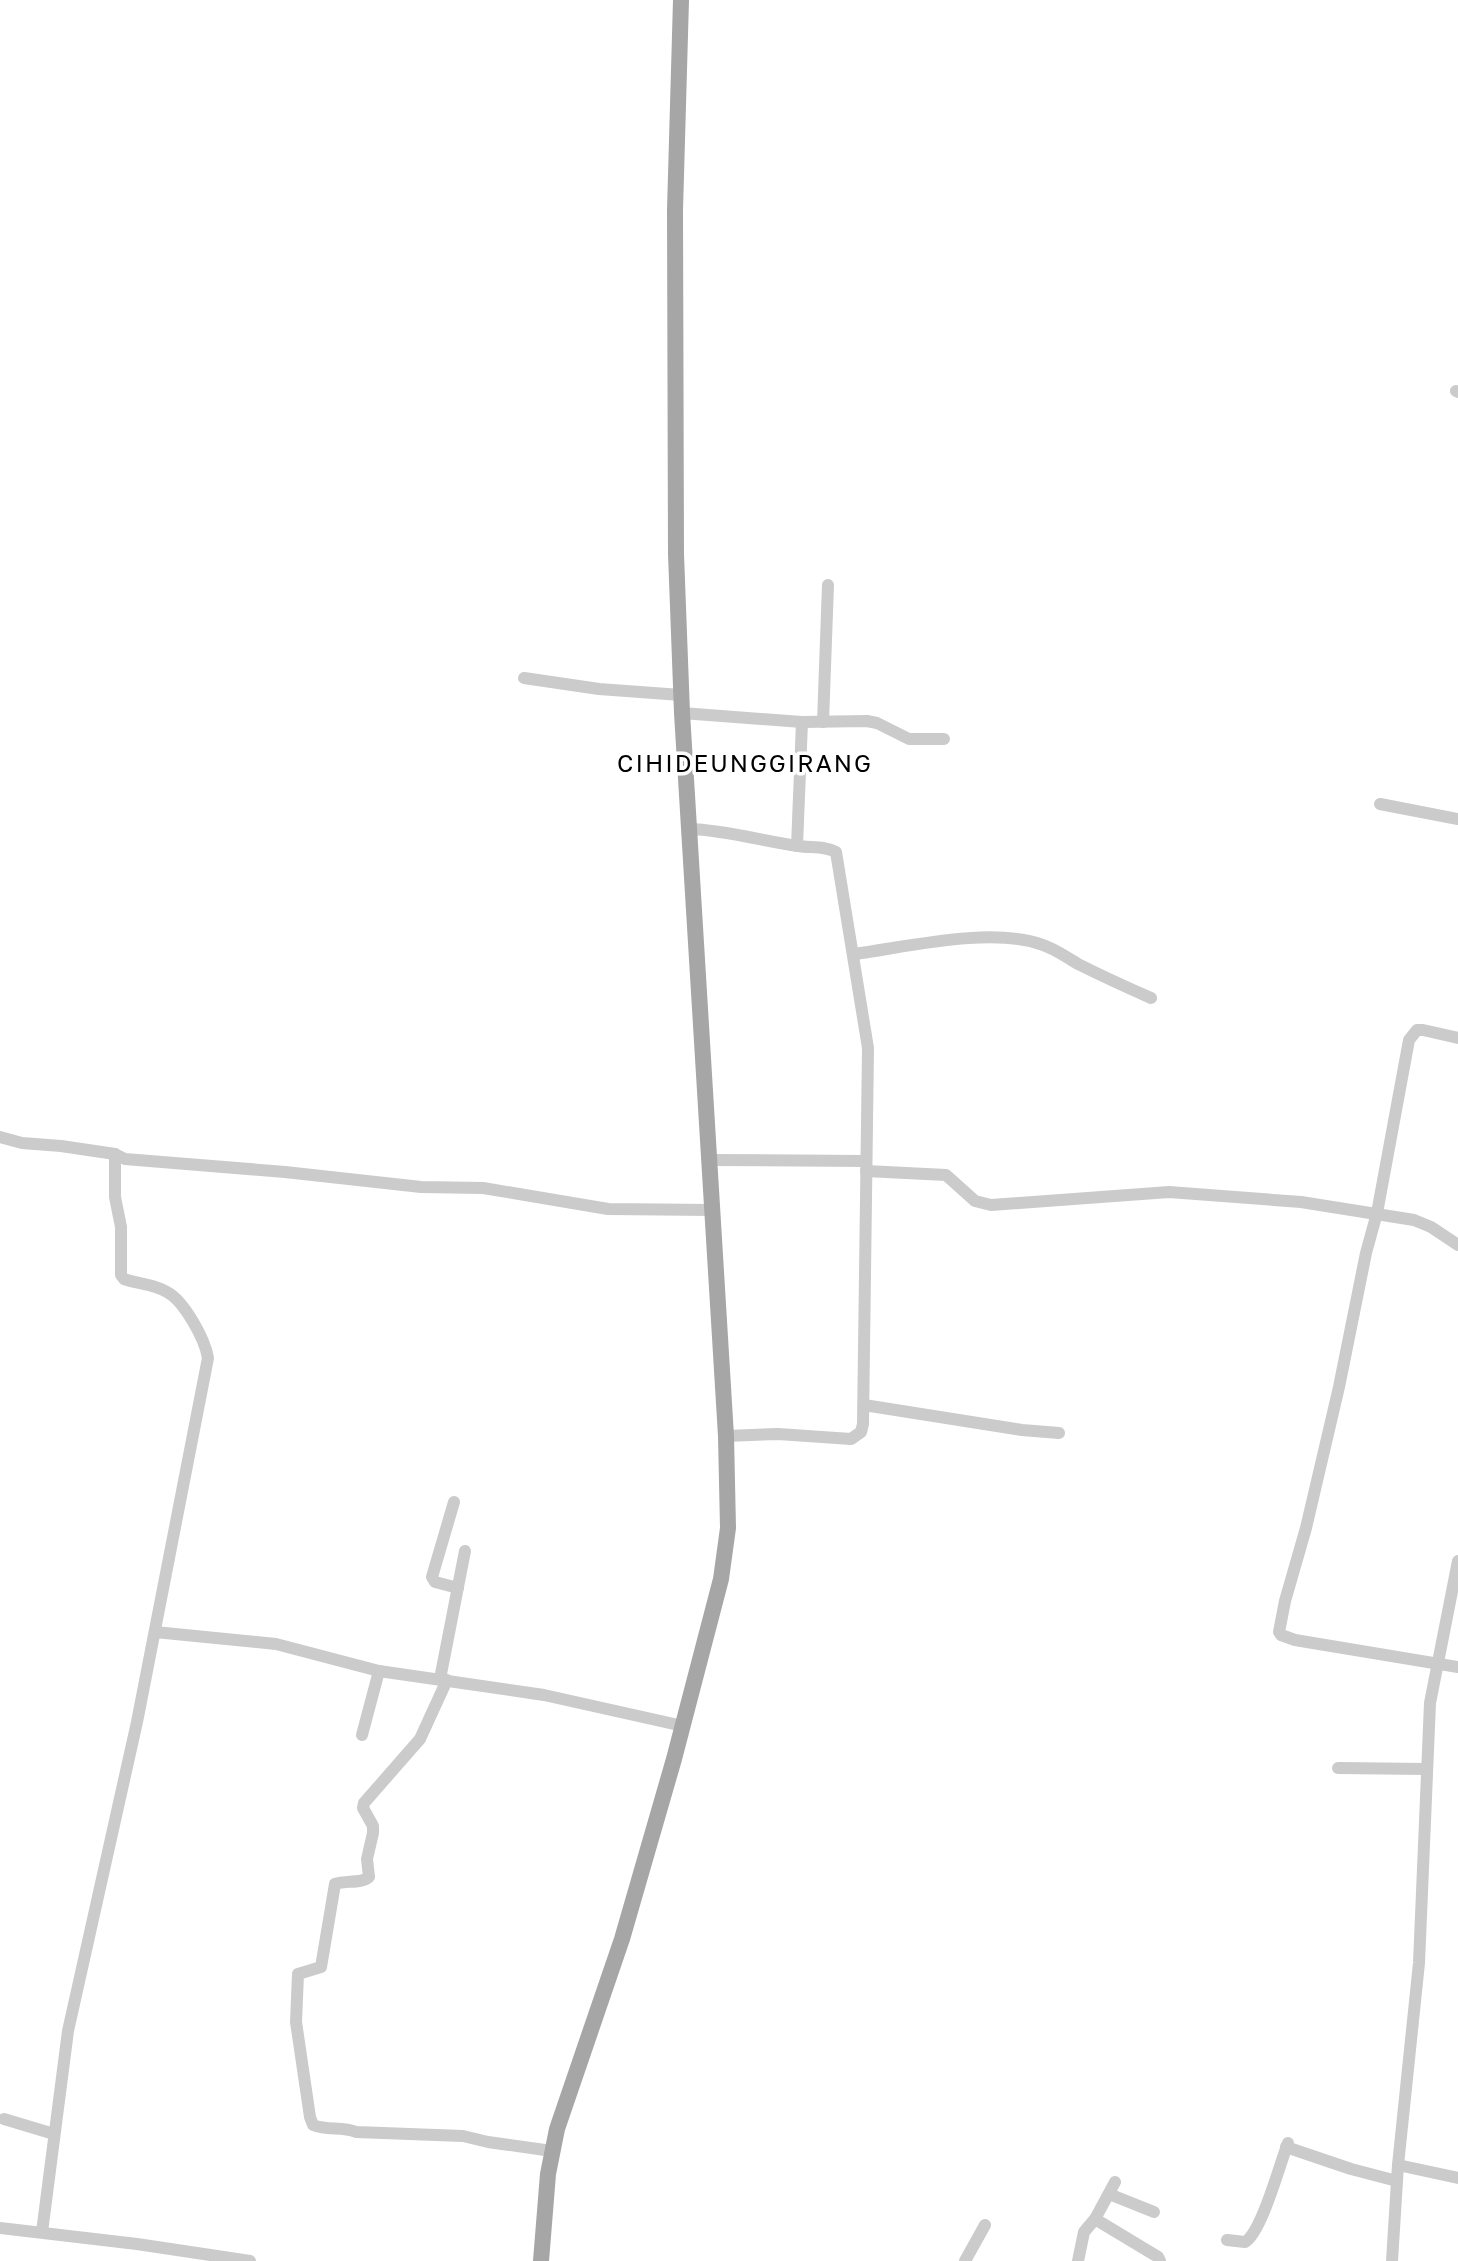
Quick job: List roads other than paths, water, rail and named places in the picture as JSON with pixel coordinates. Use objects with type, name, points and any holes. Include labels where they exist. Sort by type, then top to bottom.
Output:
[{"type":"main road","points":[[541,2261],[552,2151],[622,1939],[683,1726],[726,1551],[729,1503],[682,713],[676,554],[675,223],[681,0]]},
{"type":"street","points":[[823,722],[828,584]]},
{"type":"street","points":[[524,678],[599,690],[681,695]]},
{"type":"street","points":[[682,713],[802,722],[867,721],[877,723],[909,739],[944,739]]},
{"type":"street","points":[[797,846],[802,722]]},
{"type":"street","points":[[1380,804],[1458,819]]},
{"type":"street","points":[[689,829],[715,830],[836,852],[868,1048],[861,1432],[851,1439],[778,1434],[726,1436]]},
{"type":"street","points":[[854,954],[969,939],[998,937],[1022,940],[1054,950],[1151,998]]},
{"type":"street","points":[[1458,1038],[1417,1030],[1409,1040],[1377,1213],[1366,1253],[1339,1387],[1307,1528],[1285,1601],[1279,1632],[1295,1640],[1458,1667]]},
{"type":"street","points":[[0,1137],[23,1143],[116,1154],[125,1159],[285,1172],[421,1187],[483,1188],[607,1209],[711,1210]]},
{"type":"street","points":[[41,2232],[68,2031],[155,1632],[208,1357],[201,1335],[176,1298],[167,1291],[129,1281],[121,1275],[121,1227],[115,1197],[116,1154]]},
{"type":"street","points":[[708,1160],[865,1166],[941,1174],[951,1178],[975,1201],[991,1205],[1169,1192],[1301,1202],[1377,1213],[1422,1223],[1458,1245]]},
{"type":"street","points":[[863,1405],[1022,1430],[1059,1433]]},
{"type":"street","points":[[454,1502],[432,1577],[435,1581],[457,1587]]},
{"type":"street","points":[[465,1551],[443,1680],[420,1739],[364,1803],[363,1808],[373,1826],[367,1862],[369,1877],[365,1880],[335,1884],[321,1967],[298,1974],[296,2022],[313,2125],[327,2129],[463,2136],[552,2151]]},
{"type":"street","points":[[1392,2261],[1398,2165],[1419,1963],[1430,1703],[1458,1561]]},
{"type":"street","points":[[155,1632],[276,1644],[379,1671],[544,1695],[683,1726]]},
{"type":"street","points":[[362,1735],[379,1671]]},
{"type":"street","points":[[1338,1768],[1426,1769]]},
{"type":"street","points":[[4,2119],[54,2134]]},
{"type":"street","points":[[1227,2240],[1245,2242],[1251,2237],[1266,2207],[1287,2145],[1350,2169],[1397,2181]]},
{"type":"street","points":[[1398,2165],[1458,2178]]},
{"type":"street","points":[[1078,2261],[1084,2232],[1096,2219],[1115,2182]]},
{"type":"street","points":[[1109,2194],[1154,2212]]},
{"type":"street","points":[[1096,2219],[1158,2257],[1160,2261]]},
{"type":"street","points":[[965,2261],[985,2225]]},
{"type":"street","points":[[0,2228],[250,2261]]},
{"type":"district","name":"CIHIDEUNGGIRANG","points":[[745,762]]}]
